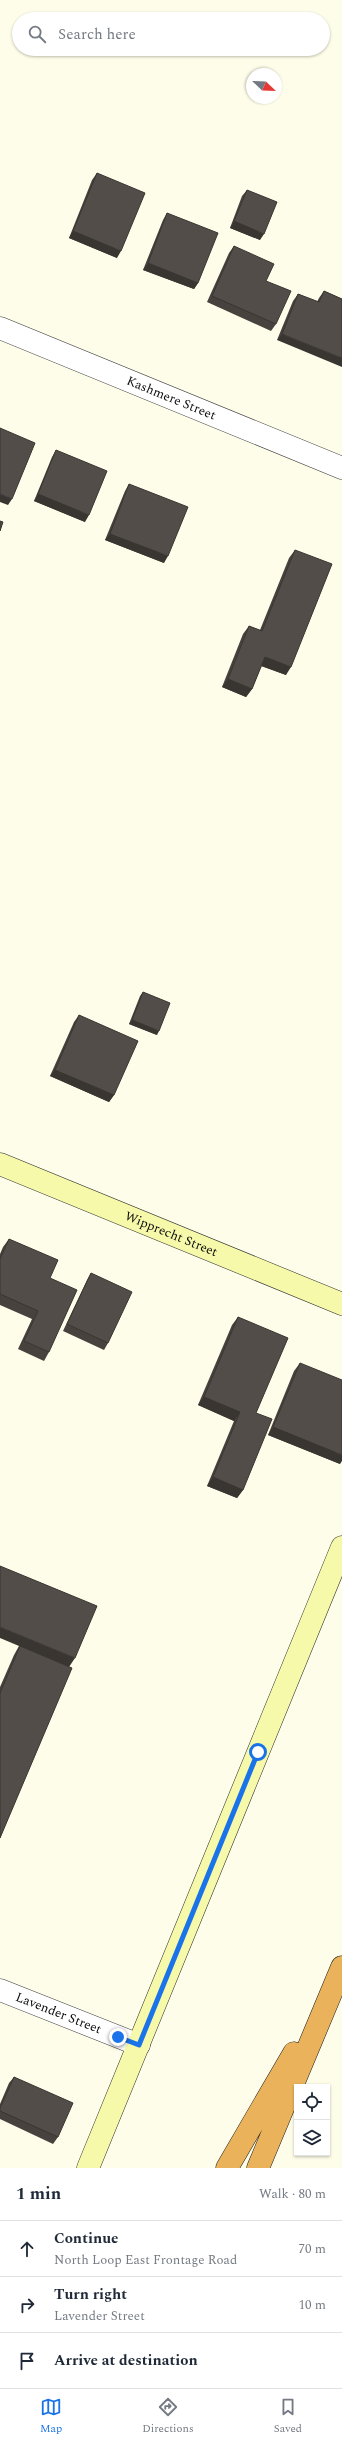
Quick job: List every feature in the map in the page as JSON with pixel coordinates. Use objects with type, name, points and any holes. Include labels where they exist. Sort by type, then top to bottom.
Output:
[{"type":"highway","points":[[227,2168],[338,1975]]},
{"type":"highway","points":[[258,2168],[338,1975]]},
{"type":"main road","name":"Wipprecht Street","points":[[0,1164],[342,1304]]},
{"type":"main road","points":[[88,2168],[342,1547]]},
{"type":"street","name":"Kashmere Street","points":[[0,328],[342,468]]},
{"type":"street","name":"Lavender Street","points":[[0,1990],[139,2045]]},
{"type":"building","points":[[97,173],[145,193],[121,251],[73,231]]},
{"type":"building","points":[[247,190],[277,202],[264,234],[234,221]]},
{"type":"building","points":[[167,213],[218,233],[198,283],[148,263]]},
{"type":"building","points":[[234,246],[274,264],[266,281],[291,291],[276,324],[212,296]]},
{"type":"building","points":[[324,291],[342,299],[342,358],[282,334],[298,294],[319,302]]},
{"type":"building","points":[[0,428],[35,443],[12,499],[0,494]]},
{"type":"building","points":[[56,450],[107,471],[89,515],[38,494]]},
{"type":"building","points":[[129,484],[188,507],[168,556],[110,534]]},
{"type":"building","points":[[0,521],[3,522],[0,531]]},
{"type":"building","points":[[295,550],[332,564],[291,667],[265,657],[252,689],[228,679],[249,626],[262,631]]},
{"type":"building","points":[[143,992],[170,1003],[159,1031],[132,1020]]},
{"type":"building","points":[[79,1015],[138,1041],[114,1095],[55,1070]]},
{"type":"building","points":[[9,1239],[58,1260],[50,1278],[77,1290],[49,1352],[24,1341],[38,1311],[0,1294],[0,1259]]},
{"type":"building","points":[[91,1273],[132,1292],[108,1343],[67,1324]]},
{"type":"building","points":[[238,1317],[288,1338],[256,1413],[272,1419],[243,1490],[213,1477],[240,1412],[204,1397]]},
{"type":"building","points":[[300,1363],[342,1380],[342,1455],[273,1427]]},
{"type":"building","points":[[0,1566],[97,1606],[75,1658],[0,1627]]},
{"type":"building","points":[[20,1646],[72,1668],[0,1838],[0,1693]]},
{"type":"building","points":[[14,2077],[73,2103],[58,2137],[0,2111]]},
{"type":"route","points":[[118,2037],[139,2045],[258,1752]]}]
